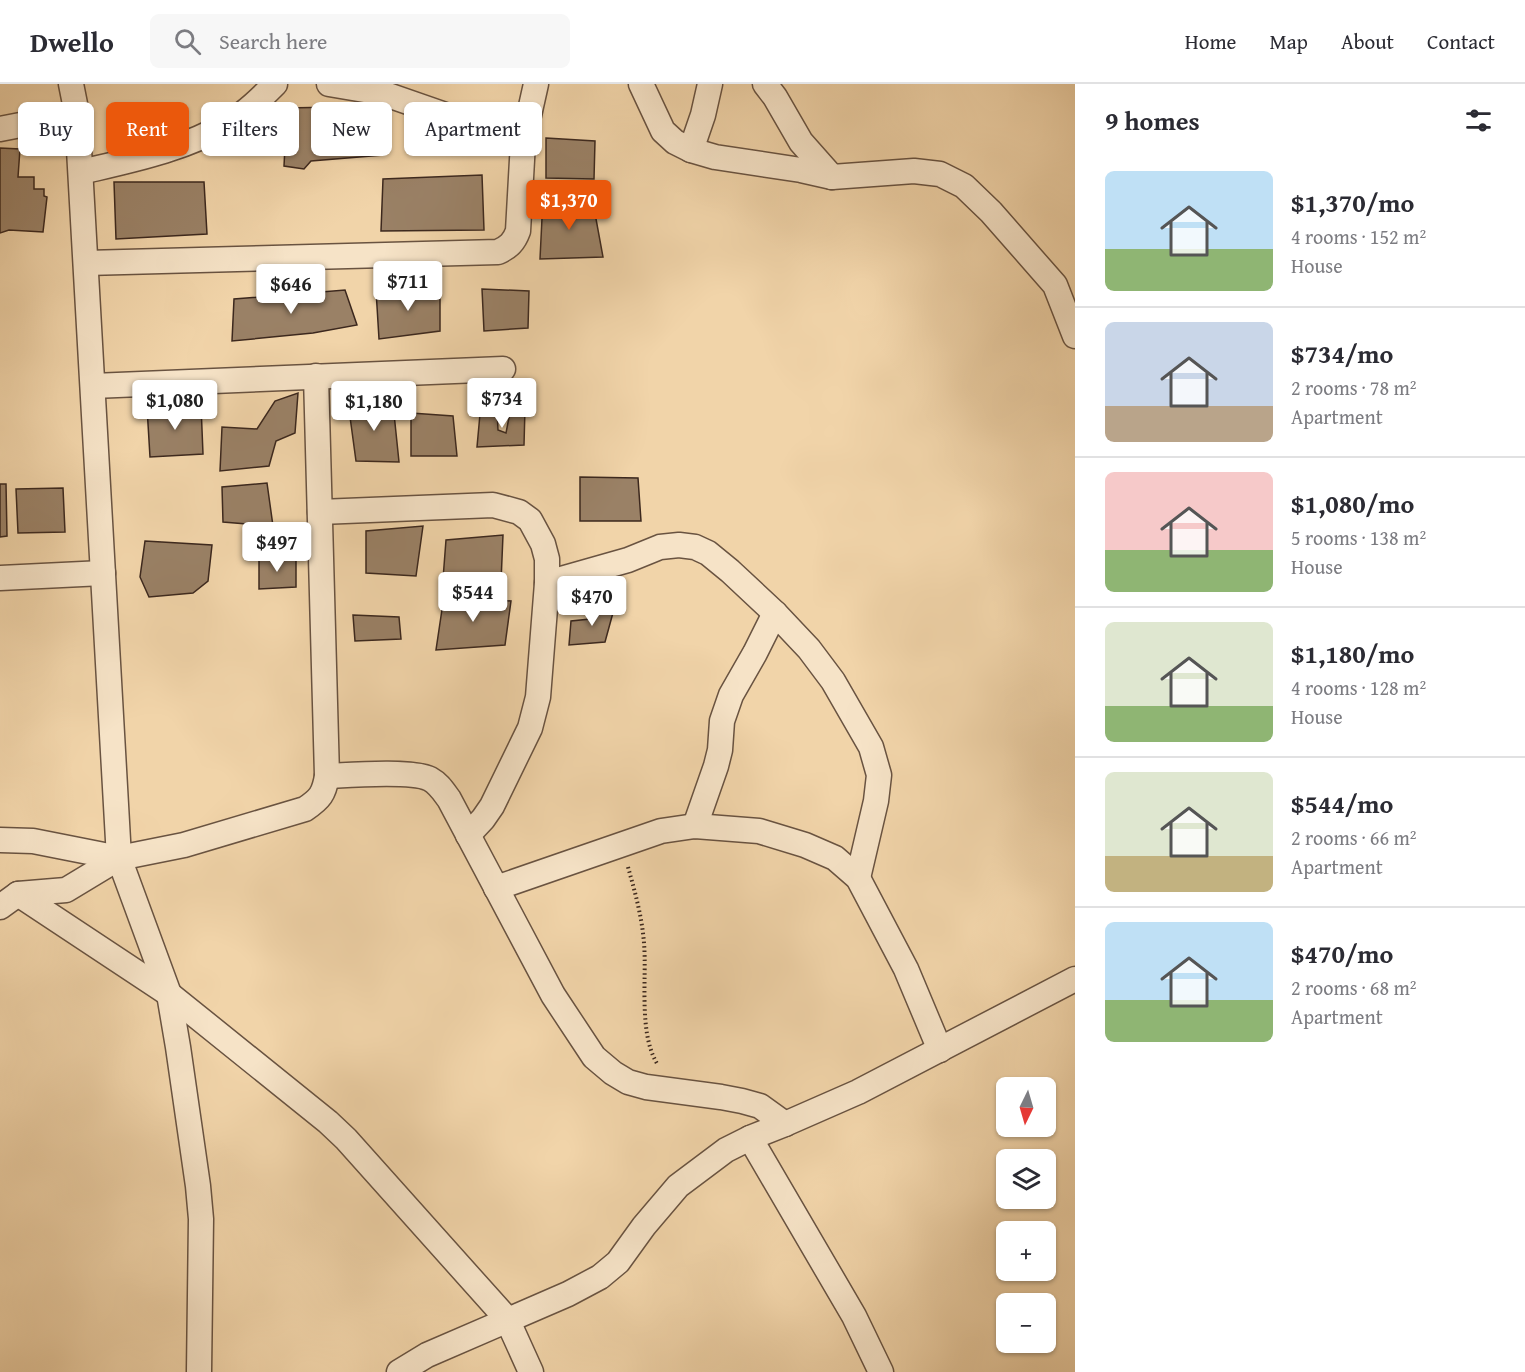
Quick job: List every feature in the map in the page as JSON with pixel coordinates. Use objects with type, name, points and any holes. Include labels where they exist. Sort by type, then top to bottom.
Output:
[{"type":"street","points":[[71,84],[75,102]]},
{"type":"street","points":[[81,172],[154,155],[188,143],[229,123],[247,111],[275,84]]},
{"type":"street","points":[[329,84],[382,93],[408,102]]},
{"type":"street","points":[[532,102],[536,84]]},
{"type":"street","points":[[641,84],[663,131],[675,142],[691,150],[715,157],[832,177],[914,171],[940,174],[964,186],[1022,246],[1065,281],[1075,336]]},
{"type":"street","points":[[691,150],[703,115],[710,84]]},
{"type":"street","points":[[765,84],[801,142],[832,177]]},
{"type":"street","points":[[0,129],[18,125]]},
{"type":"street","points":[[80,156],[119,858],[169,994],[201,1219],[199,1372]]},
{"type":"street","points":[[86,263],[498,252],[507,248],[514,241],[518,231],[522,156]]},
{"type":"street","points":[[93,386],[503,369]]},
{"type":"street","points":[[9,901],[66,890],[119,858],[184,845],[305,809],[317,801],[324,790],[327,776],[316,376]]},
{"type":"street","points":[[320,512],[493,505],[519,512],[530,520],[543,544],[547,559],[547,583],[538,697],[530,728],[492,806],[468,835]]},
{"type":"street","points":[[547,583],[628,560],[660,547],[679,545],[695,547],[708,553],[730,571],[775,613],[809,649],[833,681],[871,747],[879,775],[876,801],[858,878]]},
{"type":"street","points":[[0,578],[103,573]]},
{"type":"street","points":[[695,826],[716,766],[720,750],[722,721],[730,694],[755,653],[775,613]]},
{"type":"street","points":[[327,776],[413,774],[428,778],[440,786],[553,995],[594,1057],[613,1073],[628,1082],[646,1087],[742,1101],[760,1106],[785,1124]]},
{"type":"street","points":[[496,888],[662,831],[695,826],[759,831],[806,845],[835,858],[858,878],[906,969],[940,1050]]},
{"type":"street","points":[[0,840],[33,841],[119,858]]},
{"type":"street","points":[[9,901],[169,994],[328,1122],[346,1139],[507,1319],[531,1372]]},
{"type":"street","points":[[399,1372],[427,1355],[568,1294],[600,1276],[618,1262],[644,1226],[678,1186],[726,1150],[858,1092],[1075,979]]},
{"type":"street","points":[[750,1138],[854,1316],[881,1372]]},
{"type":"path","points":[[622,845],[641,914],[645,944],[647,1042],[656,1062],[678,1091]]},
{"type":"building","points":[[299,108],[311,108],[311,156],[371,156],[311,161],[304,169],[284,166],[285,156],[299,156]]},
{"type":"building","points":[[546,138],[595,141],[594,179],[546,178]]},
{"type":"building","points":[[0,148],[18,149],[18,177],[34,177],[34,189],[44,189],[44,196],[47,197],[43,232],[9,230],[0,233]]},
{"type":"building","points":[[482,175],[484,230],[381,231],[383,179]]},
{"type":"building","points":[[114,182],[204,182],[207,234],[116,239]]},
{"type":"building","points":[[543,198],[594,208],[603,257],[540,259]]},
{"type":"building","points":[[440,289],[440,331],[379,339],[376,290]]},
{"type":"building","points":[[482,289],[529,291],[528,328],[484,331]]},
{"type":"building","points":[[345,290],[357,325],[313,333],[232,341],[234,299]]},
{"type":"building","points":[[298,393],[295,433],[276,441],[269,466],[220,471],[222,427],[257,429],[275,401]]},
{"type":"building","points":[[348,402],[393,404],[399,462],[356,461]]},
{"type":"building","points":[[201,405],[203,454],[150,457],[147,407]]},
{"type":"building","points":[[511,407],[525,408],[524,445],[477,447],[480,414],[497,410],[498,430],[506,433]]},
{"type":"building","points":[[411,413],[453,416],[457,456],[411,456]]},
{"type":"building","points":[[580,477],[638,478],[641,521],[580,521]]},
{"type":"building","points":[[267,483],[273,526],[223,522],[222,487]]},
{"type":"building","points":[[0,484],[6,484],[7,536],[0,537]]},
{"type":"building","points":[[63,488],[65,532],[18,533],[16,489]]},
{"type":"building","points":[[423,526],[416,576],[366,573],[366,531]]},
{"type":"building","points":[[503,535],[501,582],[443,579],[446,540]]},
{"type":"building","points":[[145,541],[212,545],[208,581],[193,593],[149,597],[140,577]]},
{"type":"building","points":[[259,557],[296,559],[296,587],[259,589]]},
{"type":"building","points":[[444,596],[511,601],[505,645],[436,650]]},
{"type":"building","points":[[593,606],[614,609],[605,642],[569,645],[571,621],[590,619]]},
{"type":"building","points":[[353,615],[399,617],[401,639],[355,641]]}]
